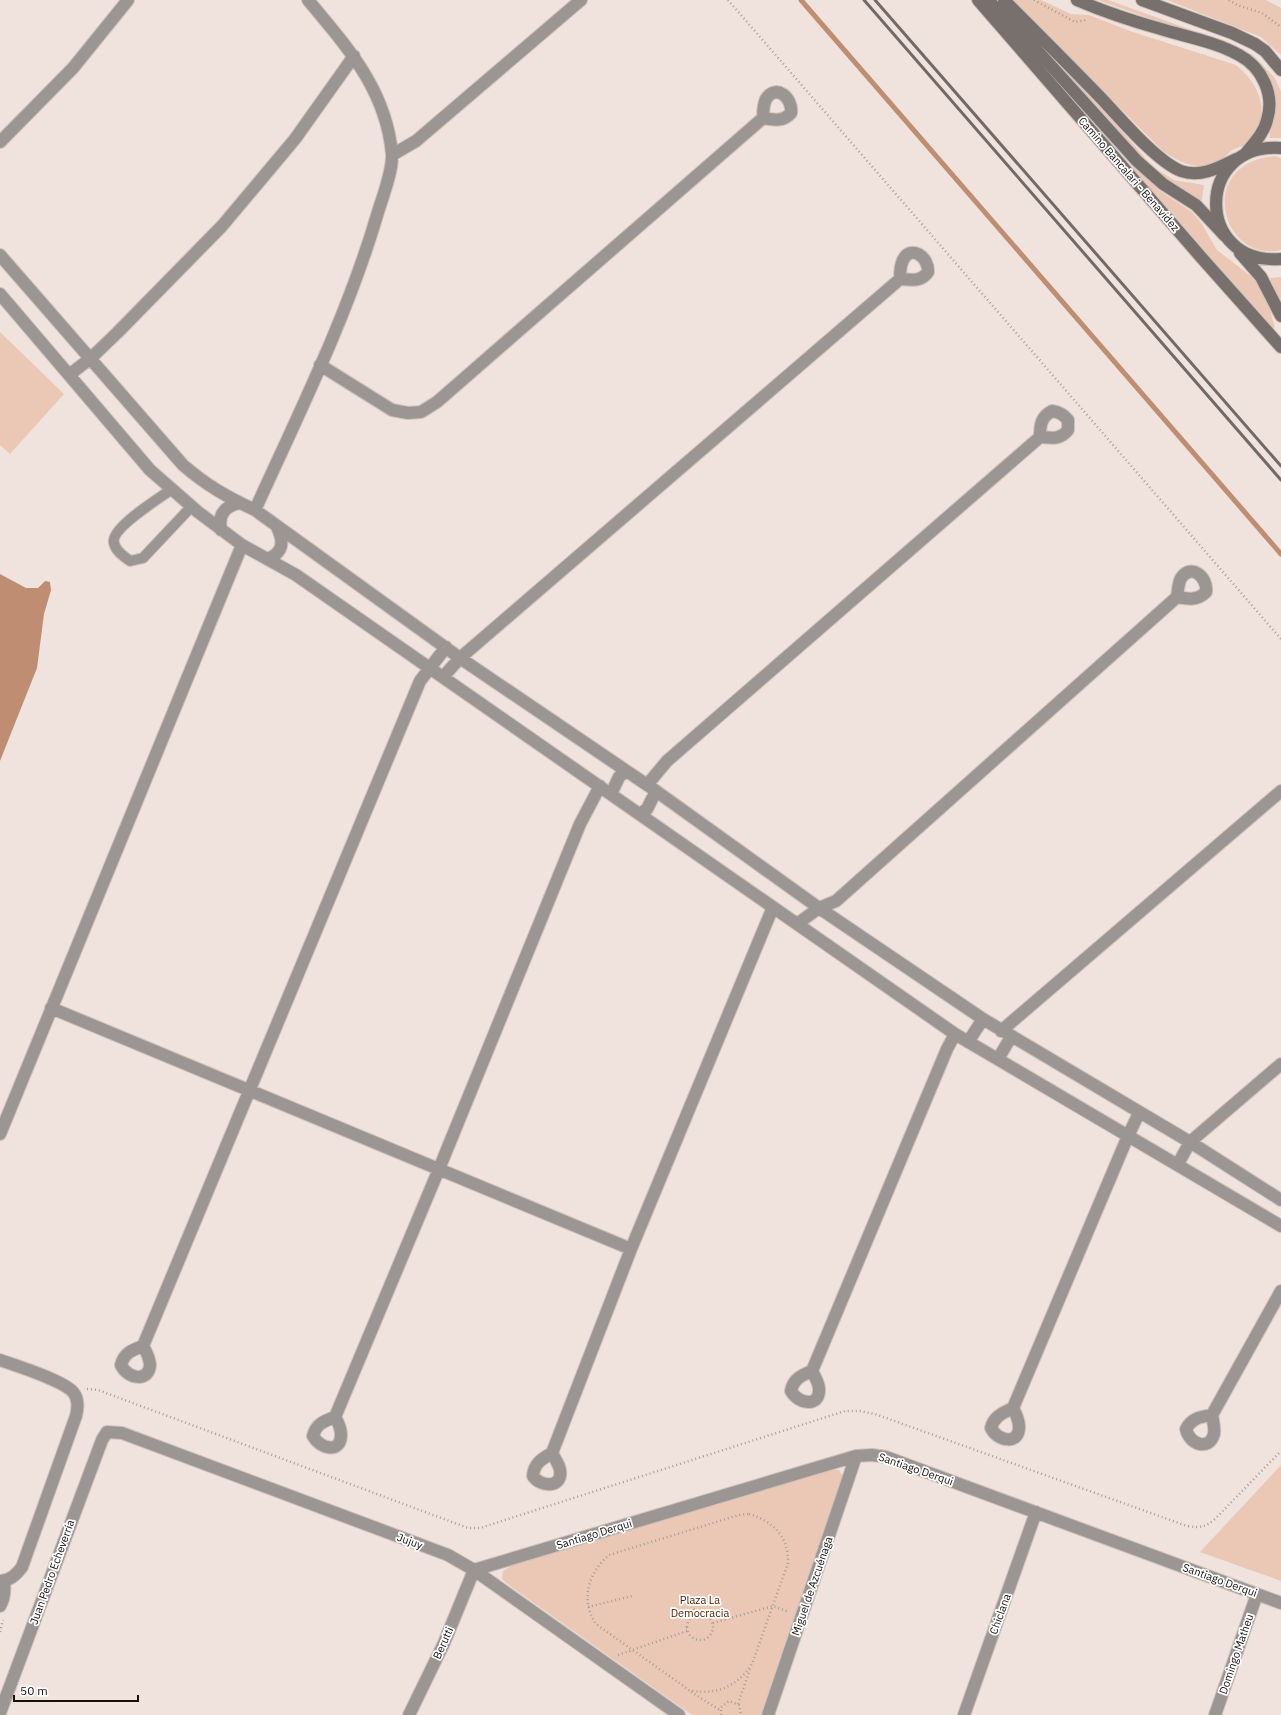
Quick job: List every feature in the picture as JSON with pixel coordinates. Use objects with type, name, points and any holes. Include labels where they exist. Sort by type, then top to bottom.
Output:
[{"type":"main road","name":"Camino Bancalari - Benavídez","points":[[978,0],[1281,347]]},
{"type":"main road","name":"Camino Bancalari - Benavídez","points":[[988,0],[1035,48],[1137,161],[1163,184],[1196,205],[1228,239],[1261,278],[1281,316]]},
{"type":"main road","points":[[1004,0],[1147,146],[1174,167],[1182,171],[1200,173],[1214,170],[1241,156],[1269,147],[1281,148]]},
{"type":"main road","points":[[1078,0],[1108,13],[1226,49],[1249,62],[1262,78],[1268,92],[1269,105],[1267,120],[1261,134],[1224,173],[1217,189],[1216,213],[1219,225],[1228,239],[1241,252],[1254,257],[1269,260],[1281,259]]},
{"type":"main road","points":[[1142,0],[1232,33],[1255,44],[1266,51],[1281,70]]},
{"type":"street","points":[[0,142],[73,68],[128,0]]},
{"type":"street","points":[[255,510],[320,365],[355,281],[374,228],[387,185],[392,155],[381,109],[370,80],[354,56],[308,0]]},
{"type":"street","points":[[392,155],[416,141],[581,0]]},
{"type":"street","points":[[69,375],[91,358],[227,220],[295,139],[354,56]]},
{"type":"street","points":[[320,365],[392,410],[408,413],[421,412],[437,402],[763,118]]},
{"type":"street","points":[[0,255],[183,464],[218,492],[255,510],[460,658],[651,788],[820,908],[983,1019],[1139,1114],[1190,1142],[1281,1200]]},
{"type":"street","points":[[443,678],[460,658],[900,279]]},
{"type":"street","points":[[0,294],[150,470],[221,530],[242,545],[296,575],[955,1034],[1281,1226]]},
{"type":"street","points":[[640,814],[647,809],[651,788],[667,761],[1040,437]]},
{"type":"street","points":[[221,530],[220,523],[224,509],[240,503]]},
{"type":"street","points":[[267,559],[280,552],[282,544],[281,536],[277,527]]},
{"type":"street","points":[[0,1134],[242,545]]},
{"type":"street","points":[[797,924],[820,908],[836,901],[1177,597]]},
{"type":"street","points":[[143,1346],[420,681],[446,647]]},
{"type":"street","points":[[611,794],[619,778],[626,771]]},
{"type":"street","points":[[335,1417],[439,1170],[580,824],[600,786]]},
{"type":"street","points":[[998,1059],[1006,1034],[1281,791]]},
{"type":"street","points":[[552,1454],[630,1249],[773,907]]},
{"type":"street","points":[[51,1008],[630,1249]]},
{"type":"street","points":[[968,1042],[983,1019]]},
{"type":"street","points":[[812,1371],[947,1049],[955,1034]]},
{"type":"street","points":[[1178,1164],[1190,1142],[1281,1064]]},
{"type":"street","points":[[1013,1408],[1128,1136],[1139,1114]]},
{"type":"street","points":[[1212,1415],[1281,1291]]},
{"type":"street","points":[[0,1360],[60,1383],[74,1392],[78,1404],[76,1416],[22,1567],[16,1575],[2,1581],[5,1593],[4,1600],[0,1606]]},
{"type":"street","name":"Jujuy","points":[[107,1432],[122,1433],[448,1555],[474,1570],[679,1715]]},
{"type":"street","name":"Juan Pedro Echeverría","points":[[0,1713],[102,1440],[107,1432]]},
{"type":"street","name":"Santiago Derqui","points":[[474,1570],[856,1456],[872,1455],[886,1457],[1281,1603]]},
{"type":"street","name":"Miguel de Azcuénaga","points":[[768,1715],[856,1456]]},
{"type":"street","name":"Chiclana","points":[[964,1715],[1036,1512]]},
{"type":"street","name":"Berutti","points":[[412,1714],[444,1643],[474,1570]]},
{"type":"street","name":"Domingo Matheu","points":[[1215,1715],[1257,1594]]},
{"type":"lane","points":[[172,489],[121,527],[114,537],[114,543],[118,552],[130,561],[144,558],[192,506]]},
{"type":"path","points":[[728,0],[1281,639]]},
{"type":"path","points":[[1229,0],[1237,5],[1262,13],[1281,28]]},
{"type":"path","points":[[74,1392],[87,1389],[98,1390],[468,1528],[480,1528],[845,1411],[860,1411],[875,1414],[1187,1526],[1200,1528],[1215,1519],[1281,1451]]},
{"type":"path","points":[[720,1710],[689,1690],[596,1624],[588,1607],[587,1588],[600,1562],[609,1555],[739,1515],[749,1514],[766,1521],[774,1526],[781,1534],[788,1551],[788,1563],[738,1704]]},
{"type":"path","points":[[588,1607],[632,1596]]},
{"type":"path","points":[[692,1601],[695,1615]]},
{"type":"path","points":[[713,1623],[773,1606],[802,1616]]},
{"type":"path","points":[[704,1614],[711,1619],[713,1623],[710,1636],[703,1640],[694,1639],[687,1631],[689,1620],[695,1615],[704,1614]]},
{"type":"path","points":[[602,1661],[687,1631]]},
{"type":"path","points":[[689,1690],[701,1693],[729,1687],[742,1678],[752,1664]]},
{"type":"path","points":[[721,1715],[720,1710],[723,1704],[729,1701],[738,1704],[741,1708],[741,1715]]},
{"type":"green space","points":[[996,0],[1071,72],[1153,167],[1174,180],[1204,185],[1201,205],[1171,186],[1134,154],[1068,75]]},
{"type":"green space","points":[[1011,0],[1041,0],[1071,14],[1089,15],[1130,31],[1236,65],[1248,77],[1260,98],[1261,114],[1256,136],[1251,142],[1231,151],[1219,162],[1208,166],[1194,166],[1174,158],[1163,151]]},
{"type":"green space","points":[[1098,0],[1108,0],[1214,38],[1253,55],[1274,77],[1281,91],[1281,138],[1269,138],[1275,113],[1274,94],[1270,79],[1251,58],[1213,41]]},
{"type":"green space","points":[[1167,0],[1266,0],[1281,8],[1281,55],[1261,37]]},
{"type":"green space","points":[[1275,156],[1281,158],[1281,250],[1261,250],[1244,242],[1232,229],[1226,211],[1226,193],[1233,176],[1249,163]]},
{"type":"green space","points":[[1134,164],[1160,191],[1192,212],[1202,224],[1217,250],[1252,277],[1261,289],[1268,303],[1275,328],[1269,327],[1132,173]]},
{"type":"green space","points":[[1281,277],[1281,308],[1270,278]]},
{"type":"green space","points":[[0,332],[64,394],[10,454],[0,445]]},
{"type":"green space","points":[[1281,1465],[1281,1581],[1200,1552]]},
{"type":"green space","name":"Plaza La Democracia","points":[[827,1469],[839,1470],[843,1476],[842,1480],[761,1715],[692,1715],[502,1579],[503,1571],[512,1565]]},
{"type":"shaded area","points":[[0,574],[26,588],[38,588],[45,581],[50,582],[51,590],[44,614],[37,668],[0,761]]},
{"type":"waterway","points":[[801,0],[1281,554]]},
{"type":"railway","points":[[864,0],[1281,480]]},
{"type":"railway","points":[[875,0],[1281,466]]}]
